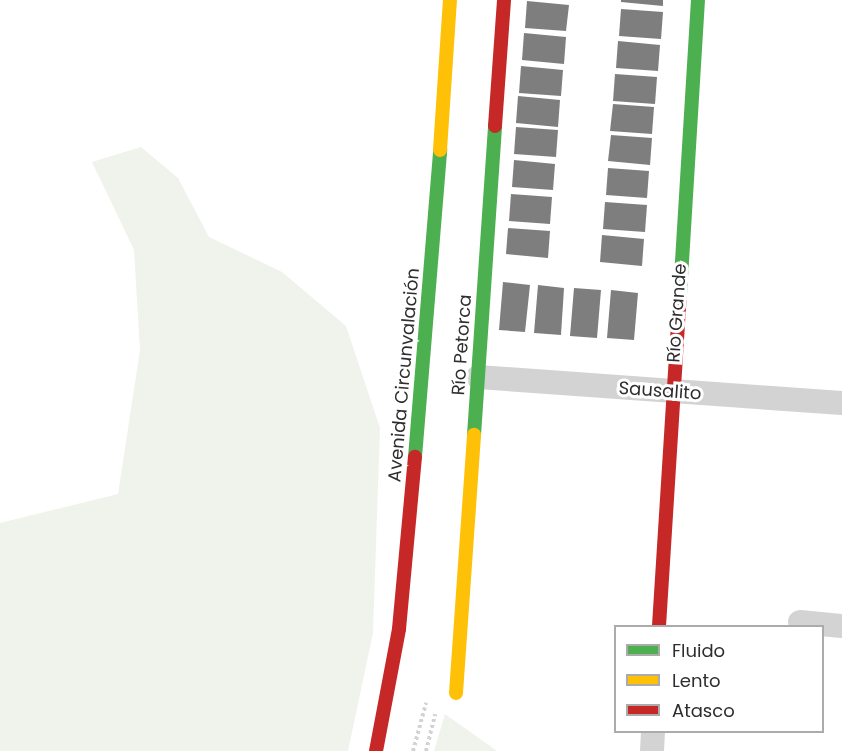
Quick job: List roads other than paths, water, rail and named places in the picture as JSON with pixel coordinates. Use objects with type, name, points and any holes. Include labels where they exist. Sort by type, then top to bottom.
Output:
[{"type":"street","name":"Avenida Circunvalación","points":[[376,751],[399,629],[433,251],[450,0]]},
{"type":"street","name":"Río Petorca","points":[[456,693],[504,0]]},
{"type":"street","name":"Río Grande","points":[[659,625],[698,0]]},
{"type":"street","name":"Sausalito","points":[[478,377],[842,403]]},
{"type":"street","points":[[800,622],[842,626]]},
{"type":"street","points":[[652,751],[653,733]]}]
